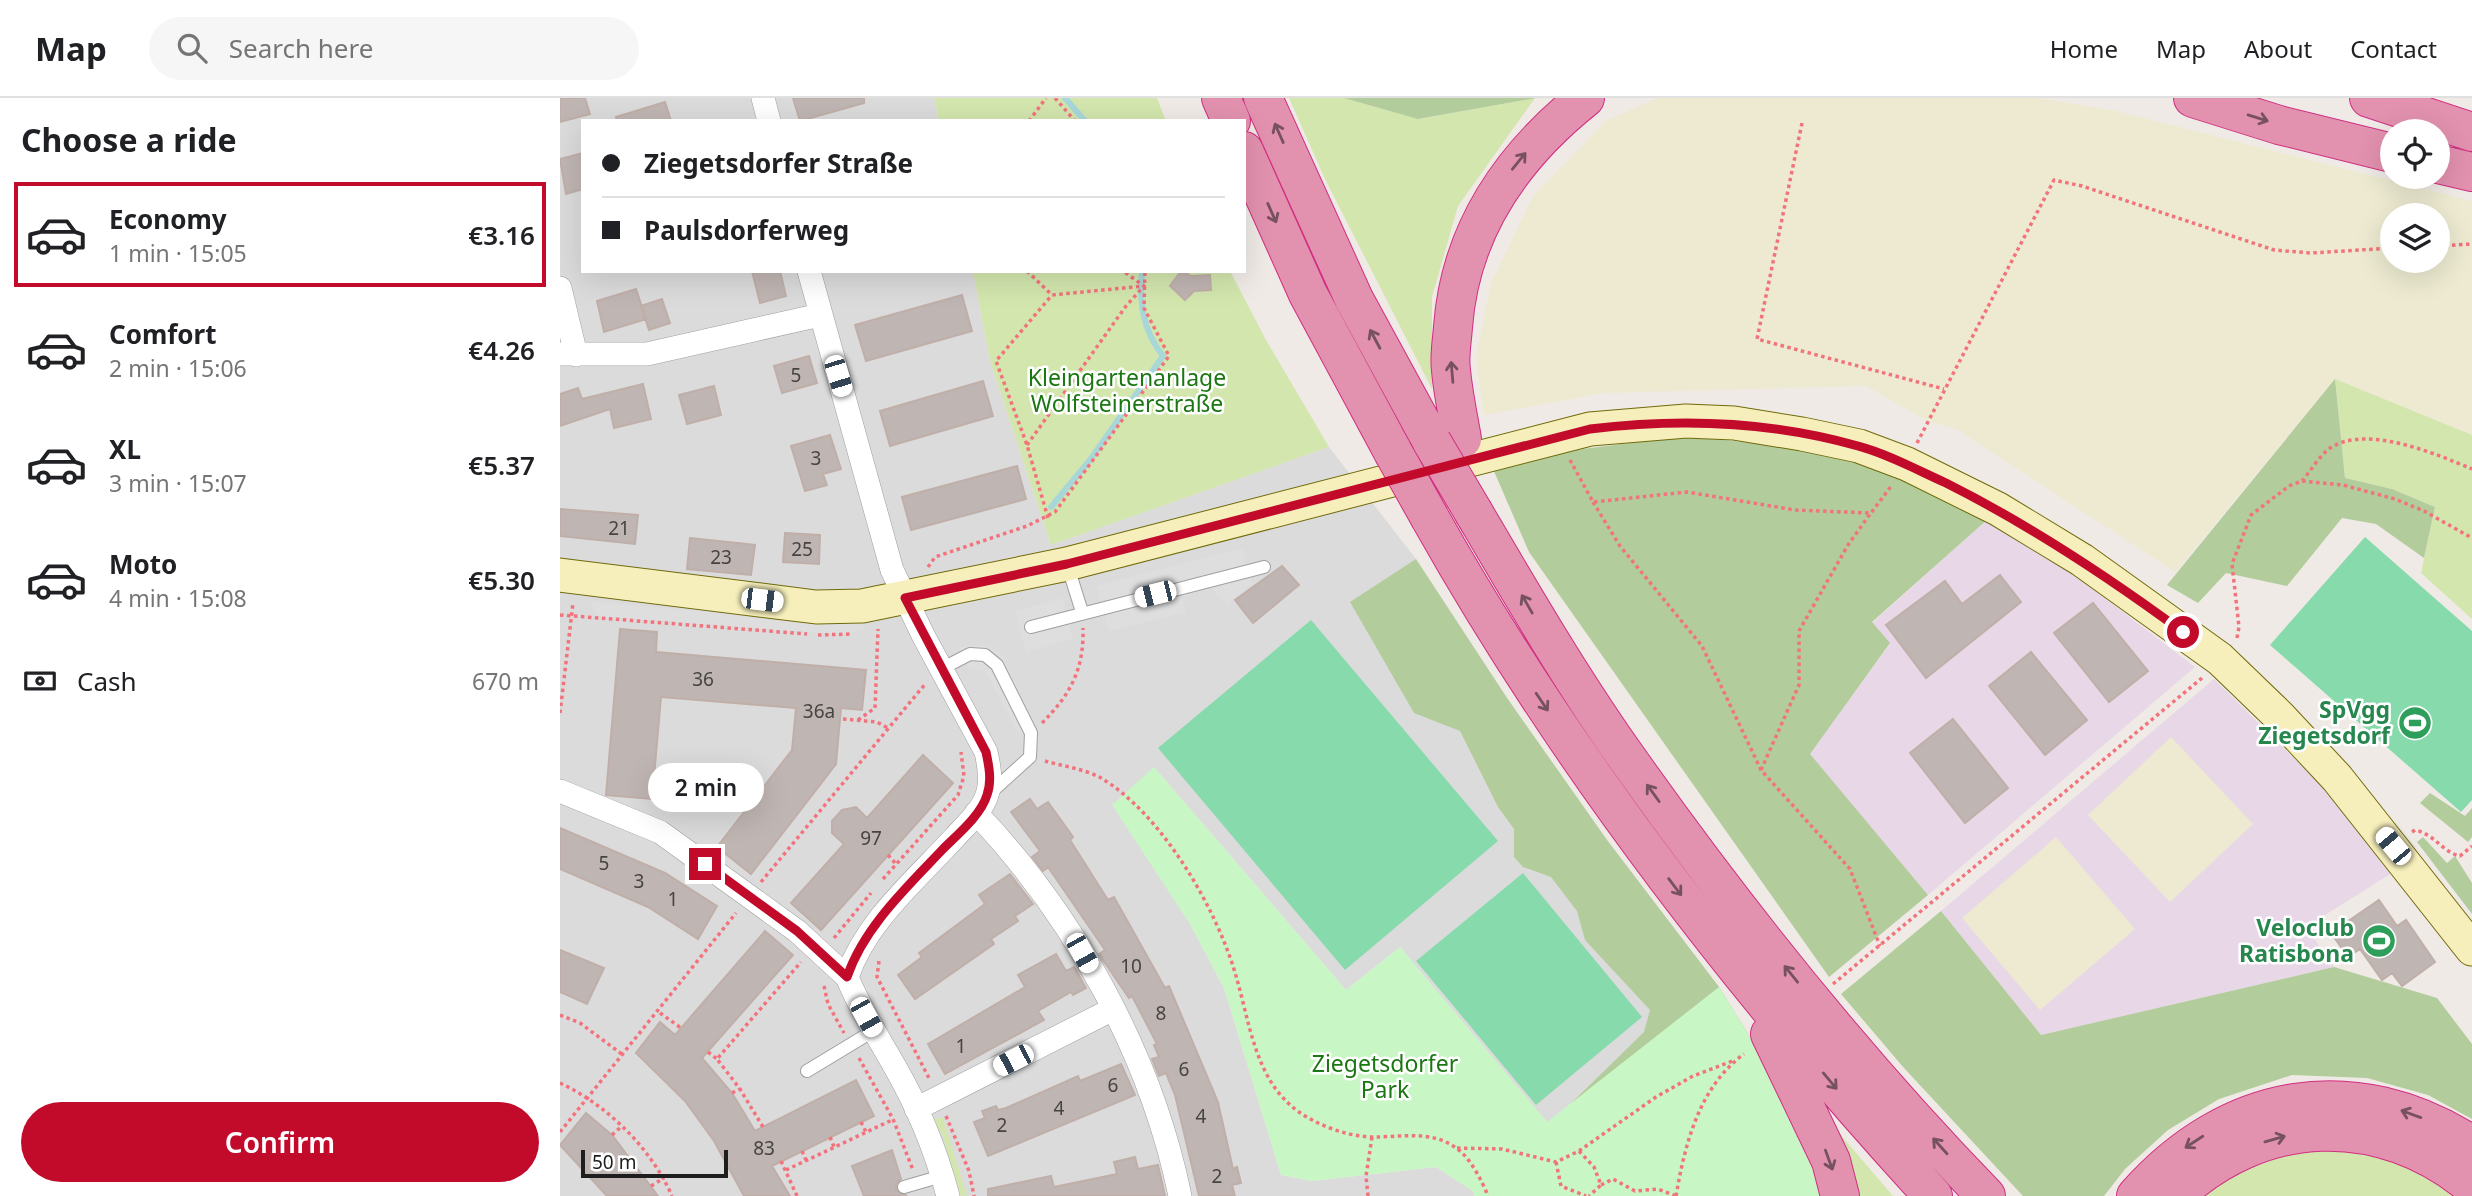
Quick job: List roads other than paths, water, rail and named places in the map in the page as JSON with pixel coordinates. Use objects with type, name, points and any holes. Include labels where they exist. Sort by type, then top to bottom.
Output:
[{"type":"highway","points":[[1221,98],[1230,119]]},
{"type":"highway","points":[[1264,98],[1354,299],[1447,440],[1474,513],[1546,635],[1621,749],[1726,893],[1835,1028],[1986,1196]]},
{"type":"highway","points":[[1447,440],[1455,299],[1467,250],[1489,203],[1517,162],[1552,125],[1585,98]]},
{"type":"highway","points":[[2193,98],[2278,125],[2380,150]]},
{"type":"highway","points":[[2369,98],[2472,132]]},
{"type":"highway","points":[[1246,155],[1308,294],[1430,518],[1520,669],[1578,755],[1739,973],[1858,1115],[1933,1196]]},
{"type":"highway","points":[[2450,167],[2472,172]]},
{"type":"highway","points":[[1739,973],[1803,1098],[1831,1161],[1840,1196]]},
{"type":"highway","points":[[2136,1196],[2171,1158],[2196,1140],[2260,1110],[2303,1102],[2350,1100],[2396,1108],[2451,1132],[2472,1145]]},
{"type":"highway","points":[[2175,1196],[2198,1174],[2238,1151],[2280,1136],[2330,1130],[2373,1135],[2407,1145],[2446,1164],[2472,1186]]},
{"type":"street","points":[[764,98],[769,119]]},
{"type":"street","points":[[810,273],[892,570],[986,752],[990,772],[982,804],[906,887],[856,950],[847,977]]},
{"type":"street","points":[[560,288],[568,355],[647,354],[820,315]]},
{"type":"street","points":[[568,576],[816,607],[862,606],[1067,564],[1558,436],[1640,423],[1734,424],[1859,446],[1907,464],[1998,509],[2082,560],[2220,659],[2279,716],[2337,778],[2472,949]]},
{"type":"street","points":[[560,791],[660,832],[814,946],[847,977],[916,1109],[945,1186]]},
{"type":"street","points":[[982,804],[1082,953],[1112,1010],[1140,1069],[1171,1152],[1180,1196]]},
{"type":"street","points":[[916,1109],[1112,1010]]},
{"type":"lane","points":[[1067,564],[1083,612]]},
{"type":"lane","points":[[1031,627],[1264,567]]},
{"type":"lane","points":[[941,669],[970,654],[985,655],[997,665],[1031,733],[1030,757],[982,804]]},
{"type":"lane","points":[[807,1071],[873,1031]]},
{"type":"lane","points":[[904,1187],[945,1186]]},
{"type":"waterway","points":[[1065,98],[1083,119]]},
{"type":"waterway","points":[[1051,507],[1090,460],[1163,356],[1151,337],[1144,316],[1142,273]]},
{"type":"place","name":"SpVgg Ziegetsdorf","points":[[2415,723]]},
{"type":"place","name":"Veloclub Ratisbona","points":[[2379,941]]},
{"type":"park label","name":"Kleingartenanlage Wolfsteinerstraße","points":[[1127,391]]},
{"type":"park label","name":"Ziegetsdorfer Park","points":[[1385,1077]]}]
